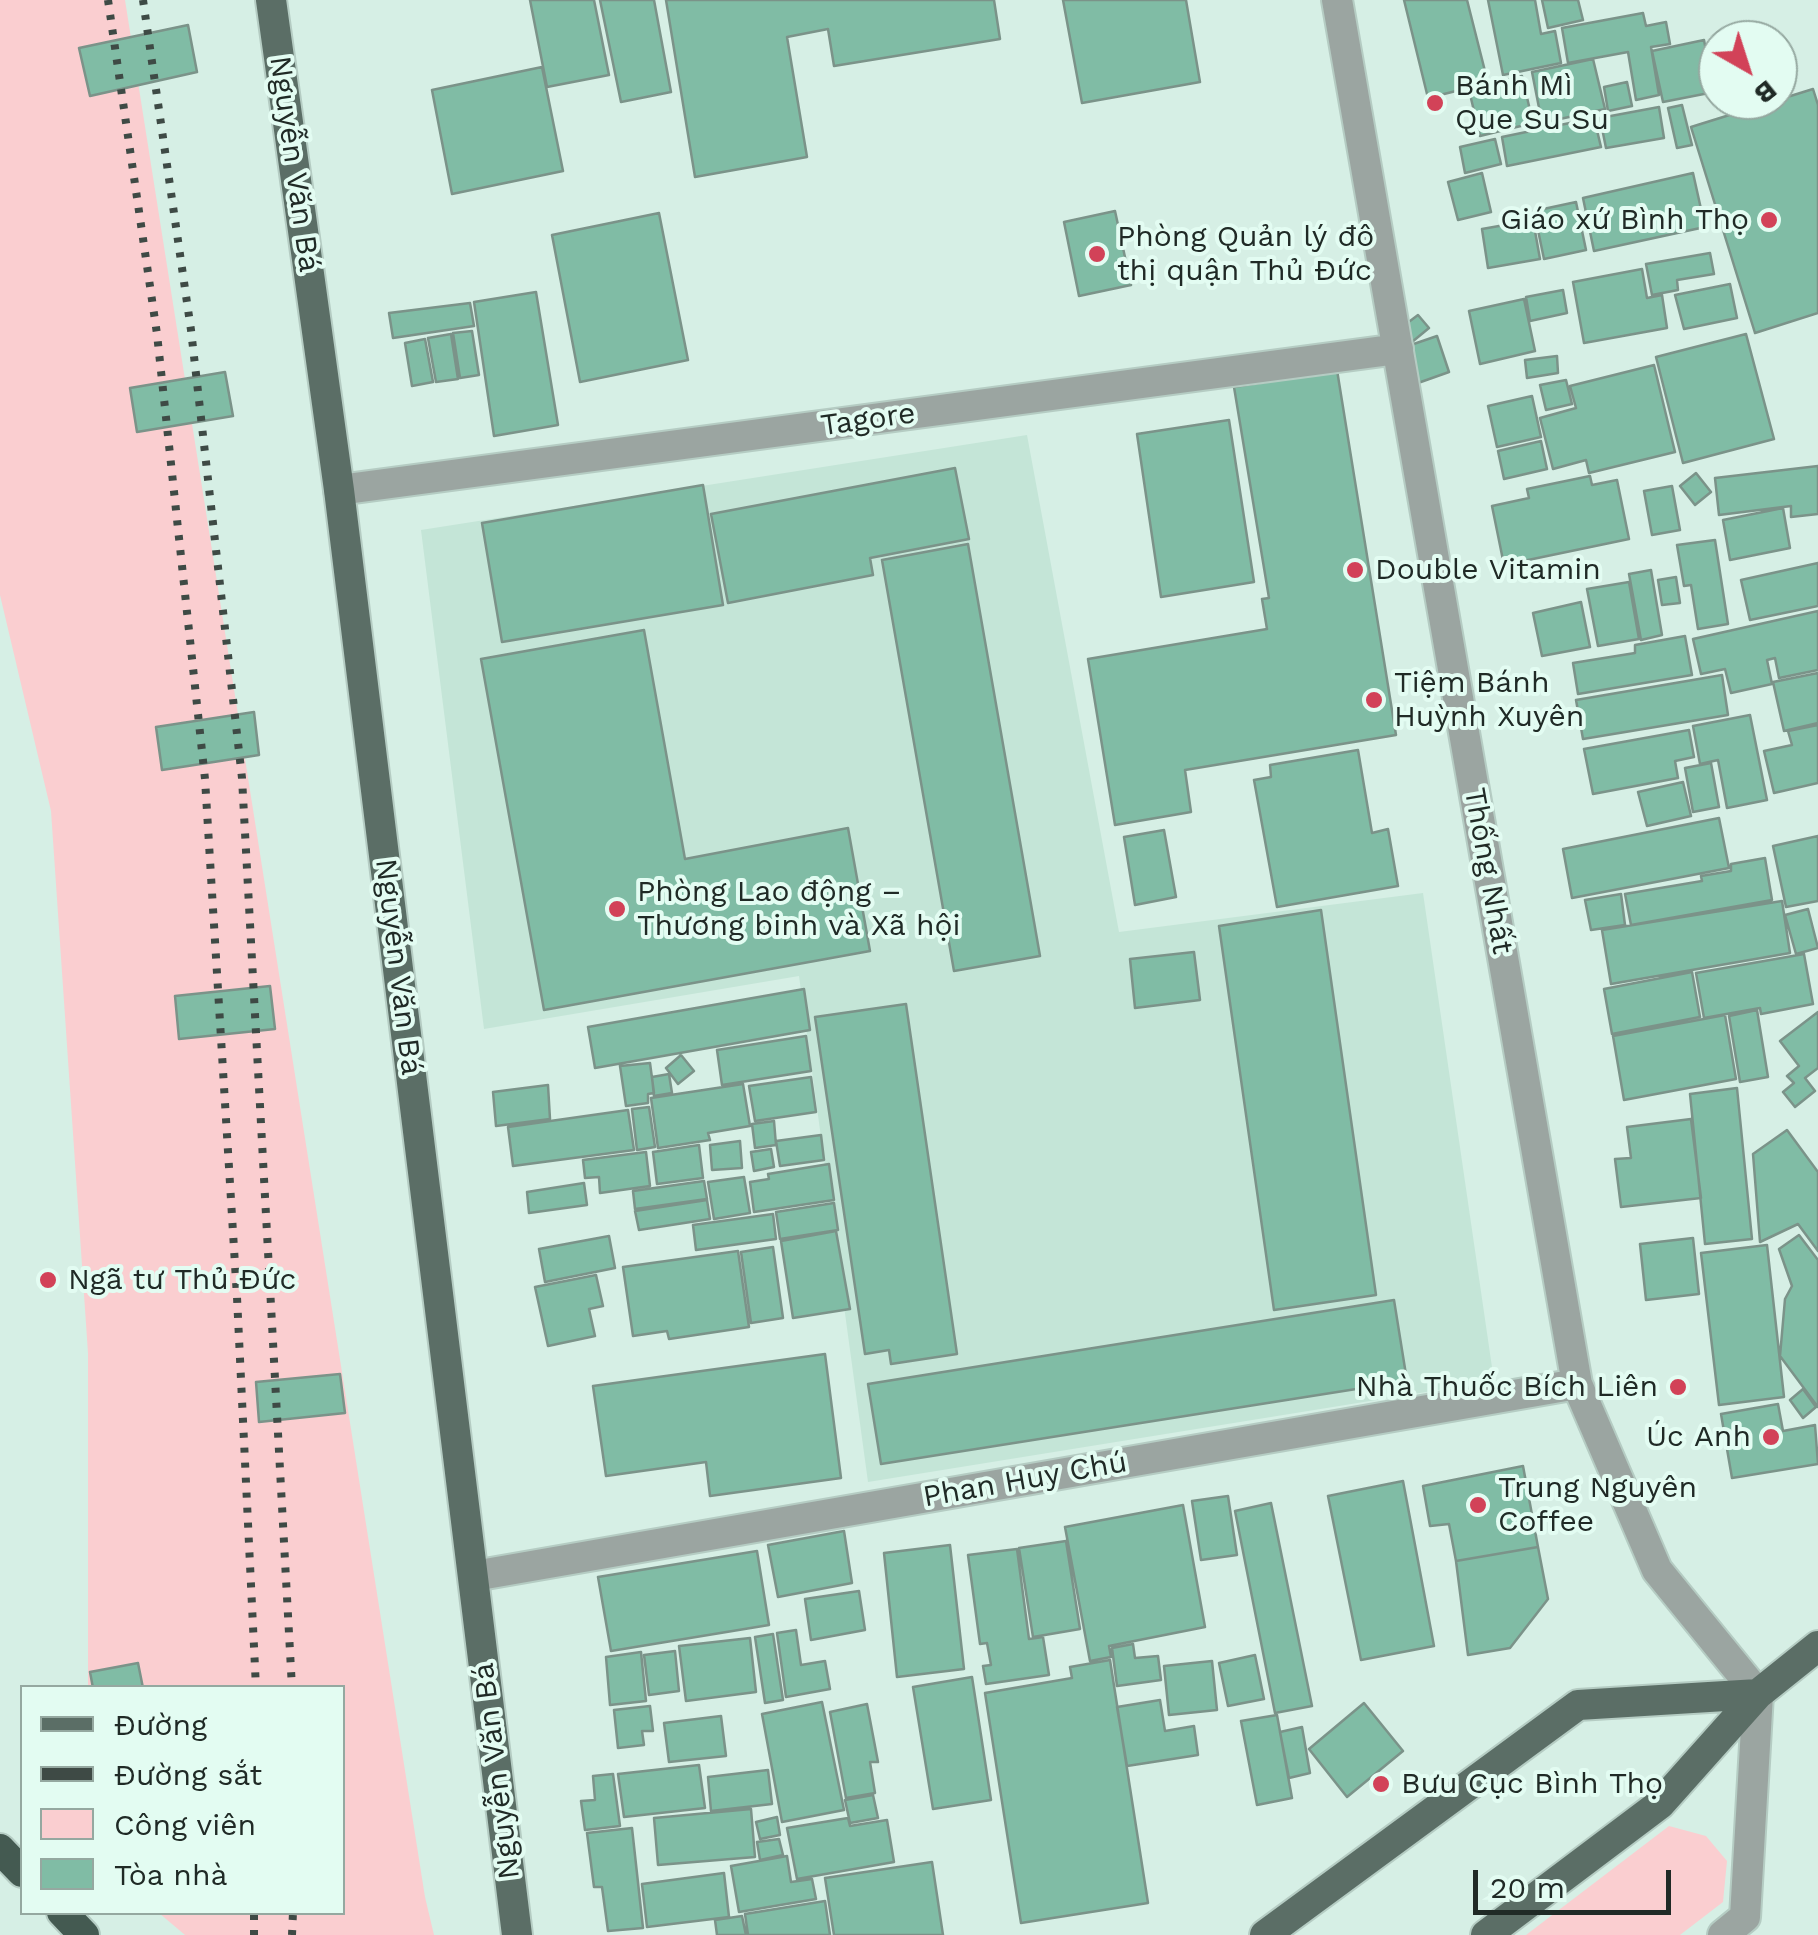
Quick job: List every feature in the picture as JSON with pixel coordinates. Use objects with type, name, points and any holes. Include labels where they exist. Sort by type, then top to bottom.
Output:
[{"type":"highway","points":[[0,1849],[20,1870]]},
{"type":"highway","points":[[65,1915],[84,1935]]},
{"type":"main road","name":"Nguyễn Văn Bá","points":[[271,0],[339,490],[517,1935]]},
{"type":"main road","points":[[1486,1935],[1660,1804],[1758,1694],[1818,1646]]},
{"type":"main road","points":[[1265,1935],[1578,1705],[1758,1694]]},
{"type":"street","name":"Thống Nhất","points":[[1337,0],[1577,1384],[1657,1570],[1758,1694]]},
{"type":"street","name":"Tagore","points":[[339,490],[1398,349]]},
{"type":"street","name":"Phan Huy Chú","points":[[474,1576],[1577,1384]]},
{"type":"street","points":[[1722,1935],[1746,1917],[1758,1694]]},
{"type":"shaded area","points":[[1027,435],[1119,932],[1423,893],[1494,1381],[868,1482],[799,976],[484,1029],[421,530]]},
{"type":"green space","points":[[0,0],[125,0],[434,1935],[185,1935],[161,1915],[345,1915],[345,1685],[88,1685],[88,1353],[51,811],[0,595]]},
{"type":"green space","points":[[1669,1826],[1706,1836],[1727,1861],[1723,1902],[1680,1935],[1526,1935]]},
{"type":"building","points":[[530,0],[594,0],[609,75],[547,87]]},
{"type":"building","points":[[600,0],[654,0],[671,92],[621,102]]},
{"type":"building","points":[[666,0],[994,0],[1000,39],[834,66],[828,29],[787,37],[807,157],[695,177]]},
{"type":"building","points":[[1063,0],[1186,0],[1200,82],[1082,103]]},
{"type":"building","points":[[1404,0],[1467,0],[1488,83],[1428,98]]},
{"type":"building","points":[[1488,0],[1535,0],[1541,34],[1555,31],[1561,63],[1503,75]]},
{"type":"building","points":[[1542,0],[1578,0],[1583,20],[1548,28]]},
{"type":"building","points":[[1643,13],[1646,26],[1666,22],[1670,44],[1651,47],[1659,95],[1636,100],[1628,52],[1568,63],[1562,28]]},
{"type":"building","points":[[188,25],[197,72],[90,96],[79,48]]},
{"type":"building","points":[[1698,41],[1698,95],[1663,102],[1652,51]]},
{"type":"building","points":[[1593,59],[1605,109],[1542,123],[1532,72]]},
{"type":"building","points":[[542,67],[563,171],[452,194],[432,90]]},
{"type":"building","points":[[1522,76],[1533,123],[1480,136],[1469,90]]},
{"type":"building","points":[[1627,82],[1632,106],[1608,111],[1604,87]]},
{"type":"building","name":"Giáo xứ Bình Thọ","points":[[1813,89],[1818,105],[1818,313],[1755,333],[1691,127],[1713,120],[1798,120],[1798,94]]},
{"type":"building","points":[[1682,105],[1692,145],[1677,148],[1668,108]]},
{"type":"building","points":[[1659,107],[1664,138],[1606,148],[1600,118]]},
{"type":"building","points":[[1594,118],[1601,147],[1507,166],[1502,137]]},
{"type":"building","points":[[1495,139],[1501,164],[1465,173],[1460,147]]},
{"type":"building","points":[[1482,173],[1491,212],[1458,220],[1448,182]]},
{"type":"building","points":[[1693,173],[1705,227],[1594,251],[1583,198]]},
{"type":"building","points":[[1576,202],[1586,250],[1544,259],[1534,211]]},
{"type":"building","name":"Phòng Quản lý đô thị quận Thủ Đức","points":[[1115,211],[1131,285],[1079,296],[1064,222]]},
{"type":"building","points":[[659,213],[688,360],[580,382],[552,235]]},
{"type":"building","points":[[1533,220],[1540,259],[1488,268],[1482,229]]},
{"type":"building","points":[[1710,253],[1714,274],[1677,280],[1678,290],[1652,295],[1646,264]]},
{"type":"building","points":[[1642,269],[1647,298],[1662,295],[1667,328],[1584,343],[1573,282]]},
{"type":"building","points":[[1730,284],[1737,318],[1684,329],[1675,295]]},
{"type":"building","points":[[1563,290],[1567,313],[1530,321],[1526,297]]},
{"type":"building","points":[[536,292],[558,425],[494,436],[474,302]]},
{"type":"building","points":[[1524,299],[1535,351],[1480,364],[1469,311]]},
{"type":"building","points":[[470,303],[474,326],[393,338],[389,313]]},
{"type":"building","points":[[1418,315],[1429,328],[1412,342],[1402,327]]},
{"type":"building","points":[[472,331],[479,375],[460,378],[453,333]]},
{"type":"building","points":[[451,334],[458,379],[436,382],[428,338]]},
{"type":"building","points":[[1746,334],[1774,439],[1683,463],[1656,357]]},
{"type":"building","points":[[1437,336],[1449,372],[1418,383],[1405,347]]},
{"type":"building","points":[[425,339],[433,382],[412,386],[405,343]]},
{"type":"building","points":[[1557,356],[1558,373],[1527,378],[1525,360]]},
{"type":"building","points":[[1654,365],[1675,452],[1589,473],[1586,460],[1553,469],[1540,418],[1576,408],[1570,386]]},
{"type":"building","points":[[1337,370],[1396,735],[1185,770],[1191,812],[1115,825],[1088,659],[1267,629],[1262,599],[1269,598],[1234,387]]},
{"type":"building","points":[[225,372],[233,416],[137,432],[130,388]]},
{"type":"building","points":[[1566,380],[1572,404],[1546,410],[1540,385]]},
{"type":"building","points":[[1532,396],[1541,437],[1497,447],[1488,406]]},
{"type":"building","points":[[1229,420],[1254,582],[1161,597],[1137,434]]},
{"type":"building","points":[[1541,441],[1547,469],[1504,479],[1498,451]]},
{"type":"building","points":[[1818,466],[1818,514],[1791,517],[1791,506],[1719,515],[1715,478]]},
{"type":"building","points":[[955,468],[969,539],[870,558],[873,575],[728,603],[711,514]]},
{"type":"building","points":[[1696,473],[1711,492],[1695,505],[1680,486]]},
{"type":"building","points":[[1590,476],[1592,485],[1617,480],[1629,539],[1504,565],[1492,506],[1529,498],[1527,489]]},
{"type":"building","points":[[703,485],[723,605],[502,642],[482,523]]},
{"type":"building","points":[[1672,486],[1680,530],[1652,535],[1644,491]]},
{"type":"building","points":[[1783,508],[1790,548],[1730,560],[1723,520]]},
{"type":"building","points":[[1715,540],[1728,624],[1698,629],[1691,585],[1684,586],[1677,545]]},
{"type":"building","points":[[968,544],[1040,956],[954,971],[882,560]]},
{"type":"building","points":[[1818,563],[1818,606],[1750,620],[1741,580]]},
{"type":"building","points":[[1651,570],[1662,635],[1641,640],[1629,574]]},
{"type":"building","points":[[1676,577],[1680,603],[1662,605],[1658,580]]},
{"type":"building","points":[[1629,582],[1639,639],[1598,646],[1587,589]]},
{"type":"building","points":[[1581,602],[1590,647],[1542,656],[1533,613]]},
{"type":"building","points":[[1818,611],[1818,670],[1779,678],[1775,658],[1767,660],[1772,684],[1731,693],[1725,669],[1701,674],[1693,639]]},
{"type":"building","points":[[644,630],[685,859],[848,828],[870,951],[544,1010],[481,659]]},
{"type":"building","points":[[1685,636],[1692,675],[1578,694],[1573,663],[1635,653],[1635,645]]},
{"type":"building","points":[[1818,673],[1818,723],[1784,731],[1773,682]]},
{"type":"building","points":[[1722,675],[1728,715],[1583,739],[1576,700]]},
{"type":"building","points":[[254,712],[259,755],[162,770],[156,727]]},
{"type":"building","points":[[1750,715],[1767,800],[1727,808],[1718,760],[1700,764],[1693,726]]},
{"type":"building","points":[[1818,725],[1818,783],[1774,793],[1764,751],[1792,745],[1788,731]]},
{"type":"building","points":[[1689,730],[1694,757],[1675,761],[1678,778],[1593,794],[1584,749]]},
{"type":"building","points":[[1358,750],[1372,833],[1388,829],[1398,886],[1277,907],[1254,780],[1271,777],[1270,765]]},
{"type":"building","points":[[1711,763],[1719,807],[1693,812],[1685,768]]},
{"type":"building","points":[[1683,782],[1691,816],[1647,826],[1638,792]]},
{"type":"building","points":[[1719,818],[1729,868],[1572,898],[1563,849]]},
{"type":"building","points":[[1164,830],[1176,897],[1135,905],[1124,837]]},
{"type":"building","points":[[1818,836],[1818,901],[1786,907],[1773,846]]},
{"type":"building","points":[[1765,858],[1772,900],[1631,925],[1625,894],[1702,881],[1701,876],[1731,871],[1731,864]]},
{"type":"building","points":[[1621,894],[1625,925],[1591,930],[1585,900]]},
{"type":"building","points":[[1782,901],[1790,953],[1611,984],[1602,930]]},
{"type":"building","points":[[1808,909],[1818,948],[1796,954],[1785,915]]},
{"type":"building","points":[[1321,910],[1376,1295],[1274,1310],[1219,926]]},
{"type":"building","points":[[1194,952],[1200,1000],[1135,1008],[1130,959]]},
{"type":"building","points":[[1804,954],[1813,1004],[1761,1014],[1760,1008],[1704,1018],[1696,973]]},
{"type":"building","points":[[1692,972],[1700,1017],[1612,1034],[1604,989]]},
{"type":"building","points":[[270,986],[275,1029],[179,1039],[175,996]]},
{"type":"building","points":[[804,989],[810,1030],[595,1068],[588,1027]]},
{"type":"building","points":[[906,1004],[957,1354],[891,1364],[889,1350],[865,1354],[815,1017]]},
{"type":"building","points":[[1757,1010],[1768,1077],[1740,1082],[1729,1016]]},
{"type":"building","points":[[1818,1012],[1818,1068],[1805,1078],[1815,1091],[1795,1107],[1783,1092],[1794,1083],[1787,1076],[1799,1066],[1780,1041]]},
{"type":"building","points":[[1725,1015],[1736,1079],[1624,1100],[1613,1036]]},
{"type":"building","points":[[806,1036],[811,1071],[722,1085],[717,1050]]},
{"type":"building","points":[[681,1055],[694,1071],[678,1084],[666,1068]]},
{"type":"building","points":[[650,1063],[654,1093],[648,1094],[648,1103],[626,1106],[620,1066]]},
{"type":"building","points":[[669,1074],[672,1093],[654,1096],[652,1077]]},
{"type":"building","points":[[811,1077],[816,1112],[755,1121],[749,1086]]},
{"type":"building","points":[[743,1084],[750,1126],[708,1133],[710,1140],[658,1148],[651,1098]]},
{"type":"building","points":[[548,1085],[550,1119],[496,1126],[493,1092]]},
{"type":"building","points":[[1737,1088],[1752,1239],[1705,1244],[1690,1094]]},
{"type":"building","points":[[649,1107],[655,1147],[637,1150],[632,1109]]},
{"type":"building","points":[[628,1110],[634,1150],[513,1166],[508,1127]]},
{"type":"building","points":[[1691,1119],[1701,1198],[1621,1207],[1615,1159],[1631,1158],[1627,1127]]},
{"type":"building","points":[[774,1121],[776,1145],[755,1148],[752,1124]]},
{"type":"building","points":[[1787,1130],[1818,1172],[1818,1251],[1798,1224],[1760,1242],[1753,1154]]},
{"type":"building","points":[[821,1135],[824,1160],[780,1166],[776,1141]]},
{"type":"building","points":[[740,1141],[742,1168],[712,1170],[710,1145]]},
{"type":"building","points":[[699,1145],[703,1178],[657,1184],[653,1152]]},
{"type":"building","points":[[771,1149],[774,1167],[754,1171],[751,1152]]},
{"type":"building","points":[[646,1152],[650,1186],[600,1193],[599,1177],[585,1178],[583,1160]]},
{"type":"building","points":[[829,1164],[834,1200],[754,1212],[750,1182],[769,1179],[768,1174]]},
{"type":"building","points":[[744,1177],[750,1213],[714,1219],[708,1182]]},
{"type":"building","points":[[704,1181],[707,1199],[635,1209],[633,1191]]},
{"type":"building","points":[[584,1183],[587,1205],[529,1213],[527,1192]]},
{"type":"building","points":[[707,1200],[710,1219],[639,1230],[635,1211]]},
{"type":"building","points":[[834,1203],[838,1230],[780,1239],[776,1212]]},
{"type":"building","points":[[773,1214],[776,1239],[696,1250],[693,1225]]},
{"type":"building","points":[[836,1231],[850,1309],[793,1318],[781,1241]]},
{"type":"building","points":[[1799,1235],[1818,1260],[1818,1407],[1780,1356],[1785,1299],[1792,1286],[1779,1249]]},
{"type":"building","points":[[609,1236],[615,1268],[545,1282],[539,1249]]},
{"type":"building","points":[[1693,1238],[1699,1294],[1646,1300],[1640,1244]]},
{"type":"building","points":[[1767,1245],[1784,1397],[1719,1405],[1701,1253]]},
{"type":"building","points":[[773,1247],[783,1318],[751,1323],[741,1252]]},
{"type":"building","points":[[738,1251],[749,1327],[669,1339],[667,1331],[633,1336],[623,1267]]},
{"type":"building","points":[[596,1275],[603,1306],[589,1309],[595,1336],[548,1346],[535,1287]]},
{"type":"building","points":[[1394,1300],[1407,1381],[881,1464],[868,1384]]},
{"type":"building","points":[[825,1354],[841,1478],[710,1496],[706,1462],[606,1476],[593,1386]]},
{"type":"building","points":[[340,1374],[345,1413],[259,1422],[256,1382]]},
{"type":"building","points":[[1803,1389],[1816,1407],[1803,1418],[1790,1400]]},
{"type":"building","name":"Úc Anh","points":[[1778,1404],[1783,1431],[1815,1425],[1818,1464],[1732,1478],[1721,1414]]},
{"type":"building","name":"Trung Nguyên Coffee","points":[[1523,1466],[1538,1547],[1456,1561],[1449,1524],[1430,1526],[1423,1486]]},
{"type":"building","points":[[1403,1481],[1434,1646],[1361,1660],[1328,1496]]},
{"type":"building","points":[[1228,1496],[1237,1555],[1201,1560],[1192,1501]]},
{"type":"building","points":[[1271,1503],[1312,1706],[1275,1713],[1235,1511]]},
{"type":"building","points":[[1183,1505],[1205,1627],[1109,1646],[1111,1657],[1090,1661],[1065,1527]]},
{"type":"building","points":[[844,1531],[852,1583],[778,1597],[768,1545]]},
{"type":"building","points":[[1066,1541],[1080,1629],[1033,1637],[1019,1548]]},
{"type":"building","points":[[950,1545],[964,1669],[897,1677],[884,1553]]},
{"type":"building","points":[[1538,1547],[1548,1599],[1510,1648],[1468,1655],[1456,1561]]},
{"type":"building","points":[[1017,1549],[1029,1639],[1043,1637],[1049,1675],[986,1684],[983,1666],[991,1665],[987,1643],[980,1644],[968,1555]]},
{"type":"building","points":[[757,1551],[769,1625],[611,1651],[598,1577]]},
{"type":"building","points":[[859,1591],[865,1630],[811,1640],[805,1599]]},
{"type":"building","points":[[796,1630],[801,1665],[825,1661],[830,1689],[786,1697],[777,1633]]},
{"type":"building","points":[[773,1634],[783,1700],[765,1703],[755,1637]]},
{"type":"building","points":[[750,1638],[756,1692],[686,1701],[679,1646]]},
{"type":"building","points":[[1133,1644],[1135,1658],[1158,1656],[1161,1680],[1117,1686],[1112,1648]]},
{"type":"building","points":[[675,1651],[679,1691],[649,1695],[644,1655]]},
{"type":"building","points":[[641,1652],[646,1701],[610,1705],[606,1657]]},
{"type":"building","points":[[1255,1655],[1264,1699],[1228,1706],[1219,1663]]},
{"type":"building","points":[[1110,1660],[1148,1903],[1021,1923],[985,1693],[1072,1678],[1070,1667]]},
{"type":"building","points":[[1212,1661],[1217,1710],[1169,1715],[1164,1666]]},
{"type":"building","points":[[138,1663],[142,1685],[92,1685],[90,1672]]},
{"type":"building","points":[[972,1677],[991,1800],[933,1809],[913,1687]]},
{"type":"building","points":[[1160,1700],[1165,1731],[1194,1726],[1198,1755],[1127,1766],[1117,1707]]},
{"type":"building","points":[[822,1702],[844,1810],[782,1822],[762,1714]]},
{"type":"building","points":[[1364,1703],[1403,1751],[1347,1797],[1309,1749]]},
{"type":"building","points":[[867,1704],[878,1762],[870,1762],[875,1793],[846,1798],[830,1712]]},
{"type":"building","points":[[650,1706],[653,1731],[642,1731],[644,1745],[618,1748],[614,1710]]},
{"type":"building","points":[[1277,1715],[1292,1798],[1257,1805],[1241,1721]]},
{"type":"building","points":[[721,1716],[726,1756],[669,1762],[664,1723]]},
{"type":"building","points":[[1302,1727],[1310,1773],[1289,1778],[1280,1732]]},
{"type":"building","points":[[699,1765],[705,1808],[624,1817],[618,1774]]},
{"type":"building","points":[[768,1770],[772,1804],[711,1811],[708,1777]]},
{"type":"building","points":[[613,1774],[620,1826],[585,1830],[581,1801],[595,1800],[593,1776]]},
{"type":"building","points":[[873,1795],[878,1818],[850,1823],[845,1800]]},
{"type":"building","points":[[751,1809],[755,1857],[658,1865],[654,1818]]},
{"type":"building","points":[[777,1817],[780,1835],[760,1839],[756,1822]]},
{"type":"building","points":[[848,1818],[850,1826],[887,1820],[894,1862],[797,1879],[787,1828]]},
{"type":"building","points":[[632,1828],[643,1928],[608,1931],[602,1887],[594,1887],[587,1833]]},
{"type":"building","points":[[779,1839],[783,1855],[760,1860],[757,1842]]},
{"type":"building","points":[[787,1856],[791,1882],[812,1879],[816,1899],[739,1912],[731,1866]]},
{"type":"building","points":[[932,1862],[943,1935],[834,1935],[825,1878]]},
{"type":"building","points":[[724,1873],[729,1917],[647,1927],[642,1884]]},
{"type":"building","points":[[825,1901],[830,1935],[748,1935],[745,1914]]},
{"type":"building","points":[[742,1916],[746,1935],[717,1935],[715,1920]]},
{"type":"railway","points":[[108,0],[157,334],[205,779],[256,1685]]},
{"type":"railway","points":[[143,0],[191,330],[242,778],[292,1685]]},
{"type":"railway","points":[[254,1915],[254,1935]]},
{"type":"railway","points":[[292,1935],[293,1915]]},
{"type":"place","name":"Bánh Mì Que Su Su","points":[[1435,103]]},
{"type":"place","name":"Giáo xứ Bình Thọ","points":[[1769,220]]},
{"type":"place","name":"Phòng Quản lý đô thị quận Thủ Đức","points":[[1097,254]]},
{"type":"place","name":"Double Vitamin","points":[[1355,570]]},
{"type":"place","name":"Tiệm Bánh Huỳnh Xuyên","points":[[1374,700]]},
{"type":"place","name":"Phòng Lao động – Thương binh và Xã hội","points":[[617,909]]},
{"type":"place","name":"Ngã tư Thủ Đức","points":[[48,1280]]},
{"type":"place","name":"Nhà Thuốc Bích Liên","points":[[1678,1387]]},
{"type":"place","name":"Úc Anh","points":[[1771,1437]]},
{"type":"place","name":"Trung Nguyên Coffee","points":[[1478,1505]]},
{"type":"place","name":"Bưu Cục Bình Thọ","points":[[1381,1784]]}]
